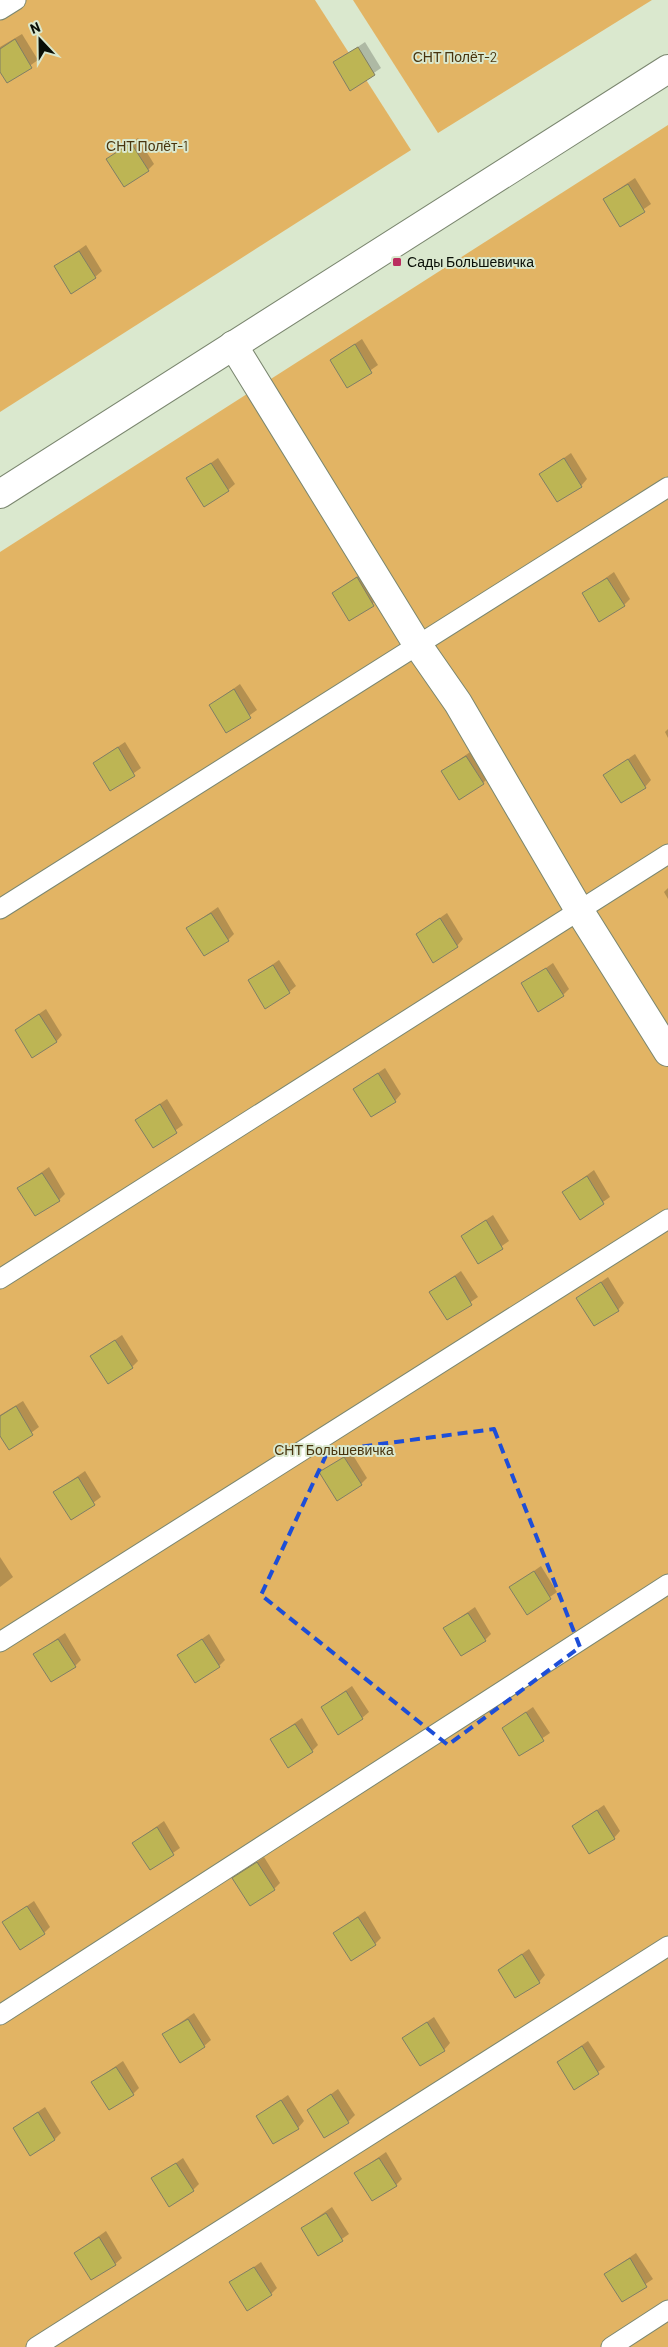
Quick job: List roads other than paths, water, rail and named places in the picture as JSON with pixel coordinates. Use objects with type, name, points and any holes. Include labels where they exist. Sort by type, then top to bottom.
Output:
[{"type":"street","points":[[0,494],[668,69]]},
{"type":"street","points":[[233,345],[417,644],[458,703],[579,910],[668,1052]]},
{"type":"lane","points":[[0,10],[16,0]]},
{"type":"lane","points":[[0,909],[668,487]]},
{"type":"lane","points":[[0,1279],[668,854]]},
{"type":"lane","points":[[0,1642],[668,1219]]},
{"type":"lane","points":[[0,2015],[668,1584]]},
{"type":"lane","points":[[36,2347],[668,1946]]},
{"type":"lane","points":[[611,2347],[668,2310]]},
{"type":"place","name":"Сады Большевичка","points":[[397,262]]},
{"type":"park label","name":"СНТ Полёт-2","points":[[455,57]]},
{"type":"park label","name":"СНТ Полёт-1","points":[[147,146]]},
{"type":"park label","name":"СНТ Большевичка","points":[[334,1450]]}]
